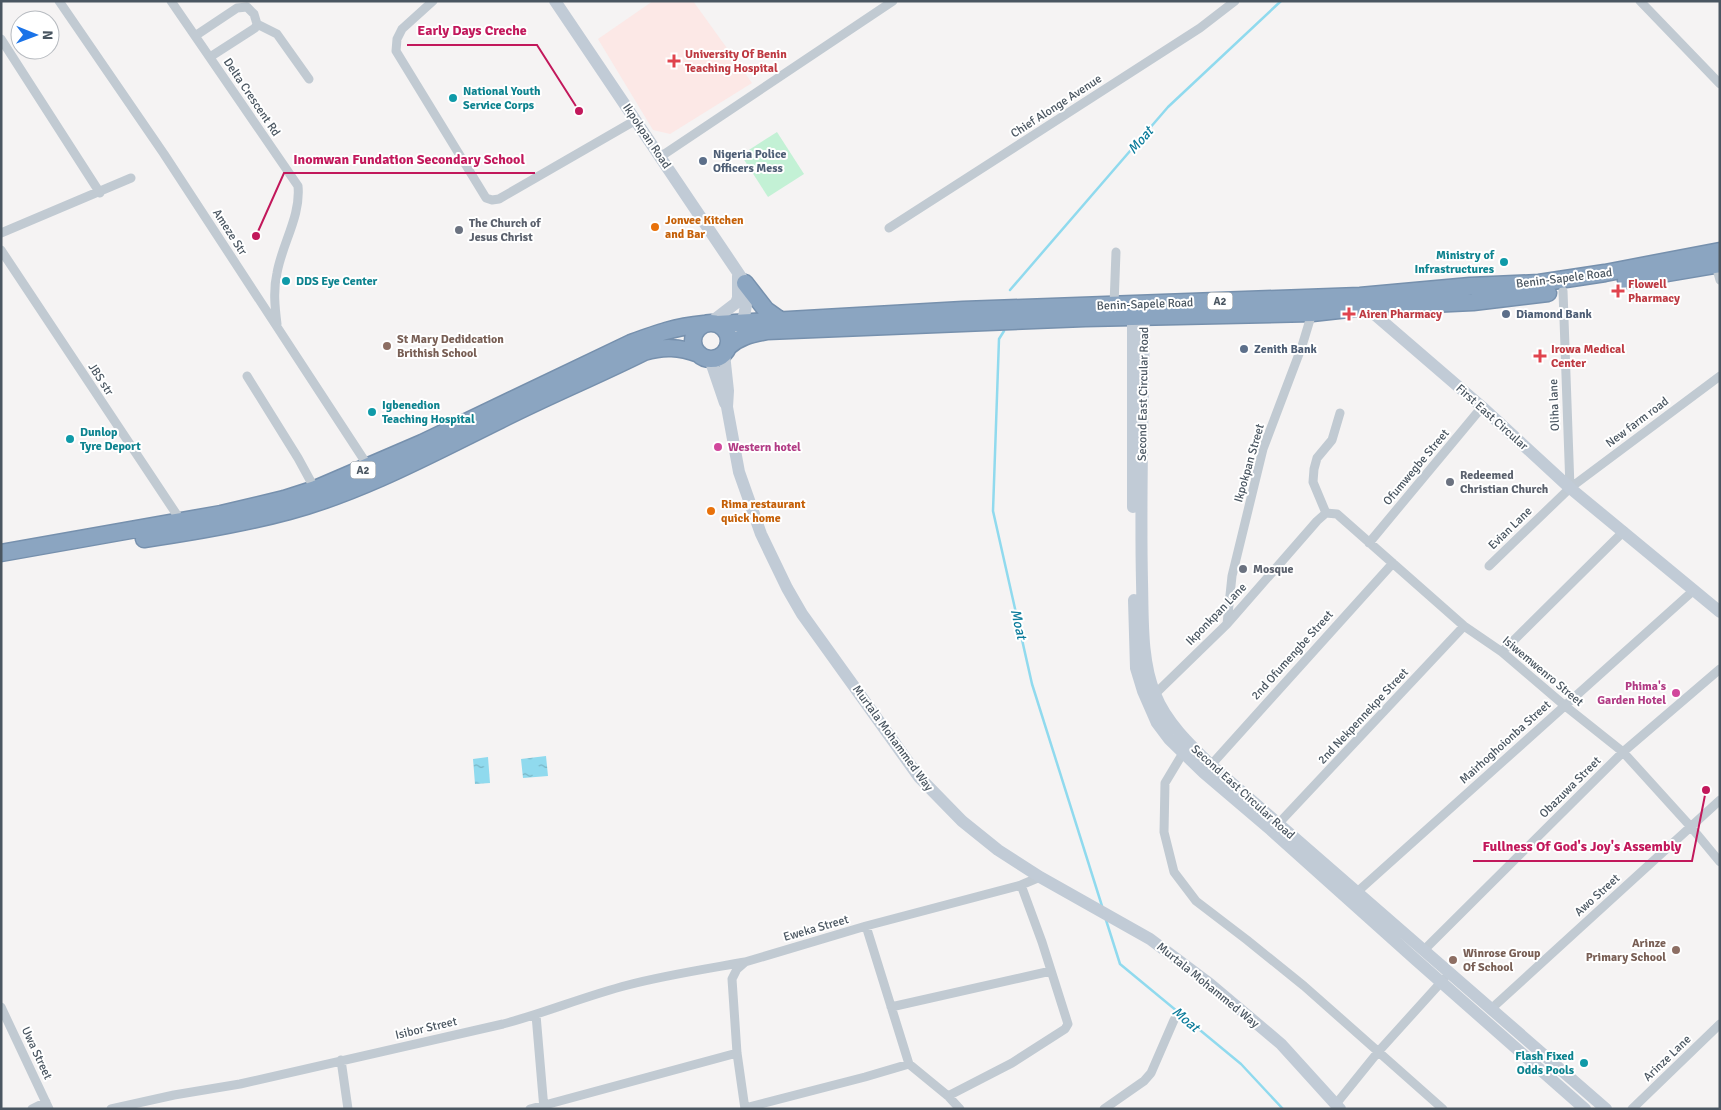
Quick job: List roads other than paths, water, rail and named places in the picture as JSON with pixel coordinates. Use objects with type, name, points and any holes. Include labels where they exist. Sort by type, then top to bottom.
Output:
[{"type":"highway","name":"Benin-Sapele Road","points":[[710,324],[963,310],[1114,305],[1473,302],[1563,291],[1719,265]]},
{"type":"highway","name":"Benin-Sapele Road","points":[[719,351],[745,336],[767,331],[970,322],[1312,312],[1363,302],[1470,286],[1539,283],[1605,273],[1719,265]]},
{"type":"highway","points":[[742,277],[766,310],[780,320]]},
{"type":"highway","points":[[710,324],[726,331],[728,336],[719,351],[695,350],[693,338],[695,332],[710,324]]},
{"type":"highway","name":"A2","points":[[1,553],[180,521],[284,499],[340,494],[372,473],[631,343],[662,331],[679,327],[710,324]]},
{"type":"highway","name":"A2","points":[[372,473],[440,450],[644,352],[661,347],[719,351]]},
{"type":"highway","name":"A2","points":[[1,563],[227,525],[289,511],[318,495]]},
{"type":"main road","name":"Ikpokpan Road","points":[[555,1],[742,277]]},
{"type":"main road","points":[[719,351],[743,322],[747,296],[742,277]]},
{"type":"main road","points":[[710,324],[736,303],[742,277]]},
{"type":"main road","name":"First East Circular","points":[[1363,302],[1570,488],[1720,612]]},
{"type":"main road","name":"Second East Circular Road","points":[[1139,317],[1143,609],[1147,669],[1155,694],[1166,716],[1184,738],[1210,764],[1356,893],[1424,950],[1446,977],[1491,1009],[1606,1109]]},
{"type":"main road","name":"Second East Circular Road","points":[[1139,317],[1133,544],[1136,668],[1143,691],[1157,723],[1169,739],[1204,773],[1446,977],[1585,1109]]},
{"type":"main road","name":"Murtala Mohammed Way","points":[[719,351],[728,390],[727,407],[739,472],[761,534],[802,614],[924,783],[962,822],[989,843],[1040,877],[1150,939],[1210,984],[1281,1044],[1338,1106]]},
{"type":"street","name":"Ameze Str","points":[[59,1],[164,154],[372,473]]},
{"type":"street","name":"Delta Crescent Rd","points":[[171,1],[298,186],[299,196],[296,213],[284,244],[276,274],[277,327]]},
{"type":"street","points":[[432,1],[402,29],[397,39],[396,51],[486,198],[499,199],[636,120]]},
{"type":"street","points":[[660,157],[893,1]]},
{"type":"street","name":"Chief Alonge Avenue","points":[[889,228],[1192,33],[1235,1]]},
{"type":"street","points":[[1640,1],[1720,84]]},
{"type":"street","points":[[195,36],[243,6],[247,7],[254,14],[256,26]]},
{"type":"street","points":[[210,56],[256,26]]},
{"type":"street","points":[[256,26],[277,34],[309,79]]},
{"type":"street","points":[[1,39],[100,193]]},
{"type":"street","points":[[1,233],[100,193],[131,178]]},
{"type":"street","name":"JBS str","points":[[1,250],[180,521]]},
{"type":"street","points":[[1114,305],[1116,252]]},
{"type":"street","name":"Oliha lane","points":[[1563,291],[1570,488]]},
{"type":"street","name":"Ikpokpan Street","points":[[1227,624],[1232,576],[1263,449],[1302,346],[1312,312]]},
{"type":"street","points":[[247,376],[298,458],[318,495]]},
{"type":"street","name":"New farm road","points":[[1570,488],[1720,376]]},
{"type":"street","name":"Ofumwegbe Street","points":[[1369,543],[1482,407]]},
{"type":"street","points":[[1326,513],[1313,482],[1314,469],[1318,458],[1332,440],[1340,413]]},
{"type":"street","name":"Evian Lane","points":[[1489,566],[1570,488]]},
{"type":"street","name":"Ikponkpan Lane","points":[[1155,694],[1227,624],[1326,513]]},
{"type":"street","name":"Isiwemwenro Street","points":[[1326,513],[1337,514],[1464,626],[1502,652],[1623,752],[1720,862]]},
{"type":"street","points":[[1502,652],[1624,531]]},
{"type":"street","name":"2nd Ofumengbe Street","points":[[1210,764],[1393,563]]},
{"type":"street","name":"Mairhoghoionba Street","points":[[1356,893],[1694,590]]},
{"type":"street","name":"2nd Nekpennekpe Street","points":[[1279,824],[1464,626]]},
{"type":"street","name":"Obazuwa Street","points":[[1424,950],[1623,752],[1720,669]]},
{"type":"street","points":[[1183,753],[1165,783],[1164,832],[1174,872],[1196,901],[1304,986],[1442,1109]]},
{"type":"street","name":"Awo Street","points":[[1491,1009],[1720,800]]},
{"type":"street","name":"Eweka Street","points":[[745,962],[866,926],[1021,885],[1040,877]]},
{"type":"street","points":[[948,1096],[1012,1062],[1067,1027],[1066,1017],[1021,885]]},
{"type":"street","points":[[866,926],[909,1064],[948,1096],[960,1109]]},
{"type":"street","points":[[745,962],[737,969],[732,979],[737,1053],[745,1108],[909,1064]]},
{"type":"street","name":"Isibor Street","points":[[111,1109],[174,1095],[240,1084],[536,1015],[586,997],[629,985],[745,962]]},
{"type":"street","points":[[891,1007],[1051,971]]},
{"type":"street","points":[[1338,1106],[1378,1052],[1446,977]]},
{"type":"street","name":"Uwa Street","points":[[1,1007],[48,1105]]},
{"type":"street","points":[[536,1015],[544,1107]]},
{"type":"street","points":[[1104,1109],[1151,1074],[1174,1020]]},
{"type":"street","name":"Arinze Lane","points":[[1632,1109],[1720,1024]]},
{"type":"street","points":[[530,1109],[544,1107],[737,1053]]},
{"type":"street","points":[[342,1060],[348,1109]]},
{"type":"street","points":[[32,1109],[48,1105]]},
{"type":"water","points":[[546,756],[548,776],[523,778],[521,759]]},
{"type":"water","points":[[488,757],[490,783],[475,784],[473,759]]},
{"type":"waterway","name":"Moat","points":[[1010,290],[1168,107],[1281,1]]},
{"type":"waterway","name":"Moat","points":[[1004,331],[999,339],[993,511],[1032,684],[1102,906]]},
{"type":"waterway","name":"Moat","points":[[1106,920],[1120,964],[1241,1064],[1283,1109]]},
{"type":"place","name":"University Of Benin Teaching Hospital","points":[[674,61]]},
{"type":"place","name":"National Youth Service Corps","points":[[453,98]]},
{"type":"place","name":"Early Days Creche","points":[[579,111]]},
{"type":"place","name":"Nigeria Police Officers Mess","points":[[703,161]]},
{"type":"place","name":"Jonvee Kitchen and Bar","points":[[655,227]]},
{"type":"place","name":"The Church of Jesus Christ","points":[[459,230]]},
{"type":"place","name":"Inomwan Fundation Secondary School","points":[[256,236]]},
{"type":"place","name":"Ministry of Infrastructures","points":[[1504,262]]},
{"type":"place","name":"DDS Eye Center","points":[[286,281]]},
{"type":"place","name":"Flowell Pharmacy","points":[[1618,291]]},
{"type":"place","name":"Airen Pharmacy","points":[[1349,314]]},
{"type":"place","name":"Diamond Bank","points":[[1506,314]]},
{"type":"place","name":"St Mary Dedidcation Brithish School","points":[[387,346]]},
{"type":"place","name":"Zenith Bank","points":[[1244,349]]},
{"type":"place","name":"Irowa Medical Center","points":[[1540,356]]},
{"type":"place","name":"Igbenedion Teaching Hospital","points":[[372,412]]},
{"type":"place","name":"Dunlop Tyre Deport","points":[[70,439]]},
{"type":"place","name":"Western hotel","points":[[718,447]]},
{"type":"place","name":"Redeemed Christian Church","points":[[1450,482]]},
{"type":"place","name":"Rima restaurant quick home","points":[[711,511]]},
{"type":"place","name":"Mosque","points":[[1243,569]]},
{"type":"place","name":"Phima's Garden Hotel","points":[[1676,693]]},
{"type":"place","name":"Fullness Of God's Joy's Assembly","points":[[1706,790]]},
{"type":"place","name":"Arinze Primary School","points":[[1676,950]]},
{"type":"place","name":"Winrose Group Of School","points":[[1453,960]]},
{"type":"place","name":"Flash Fixed Odds Pools","points":[[1584,1063]]}]
